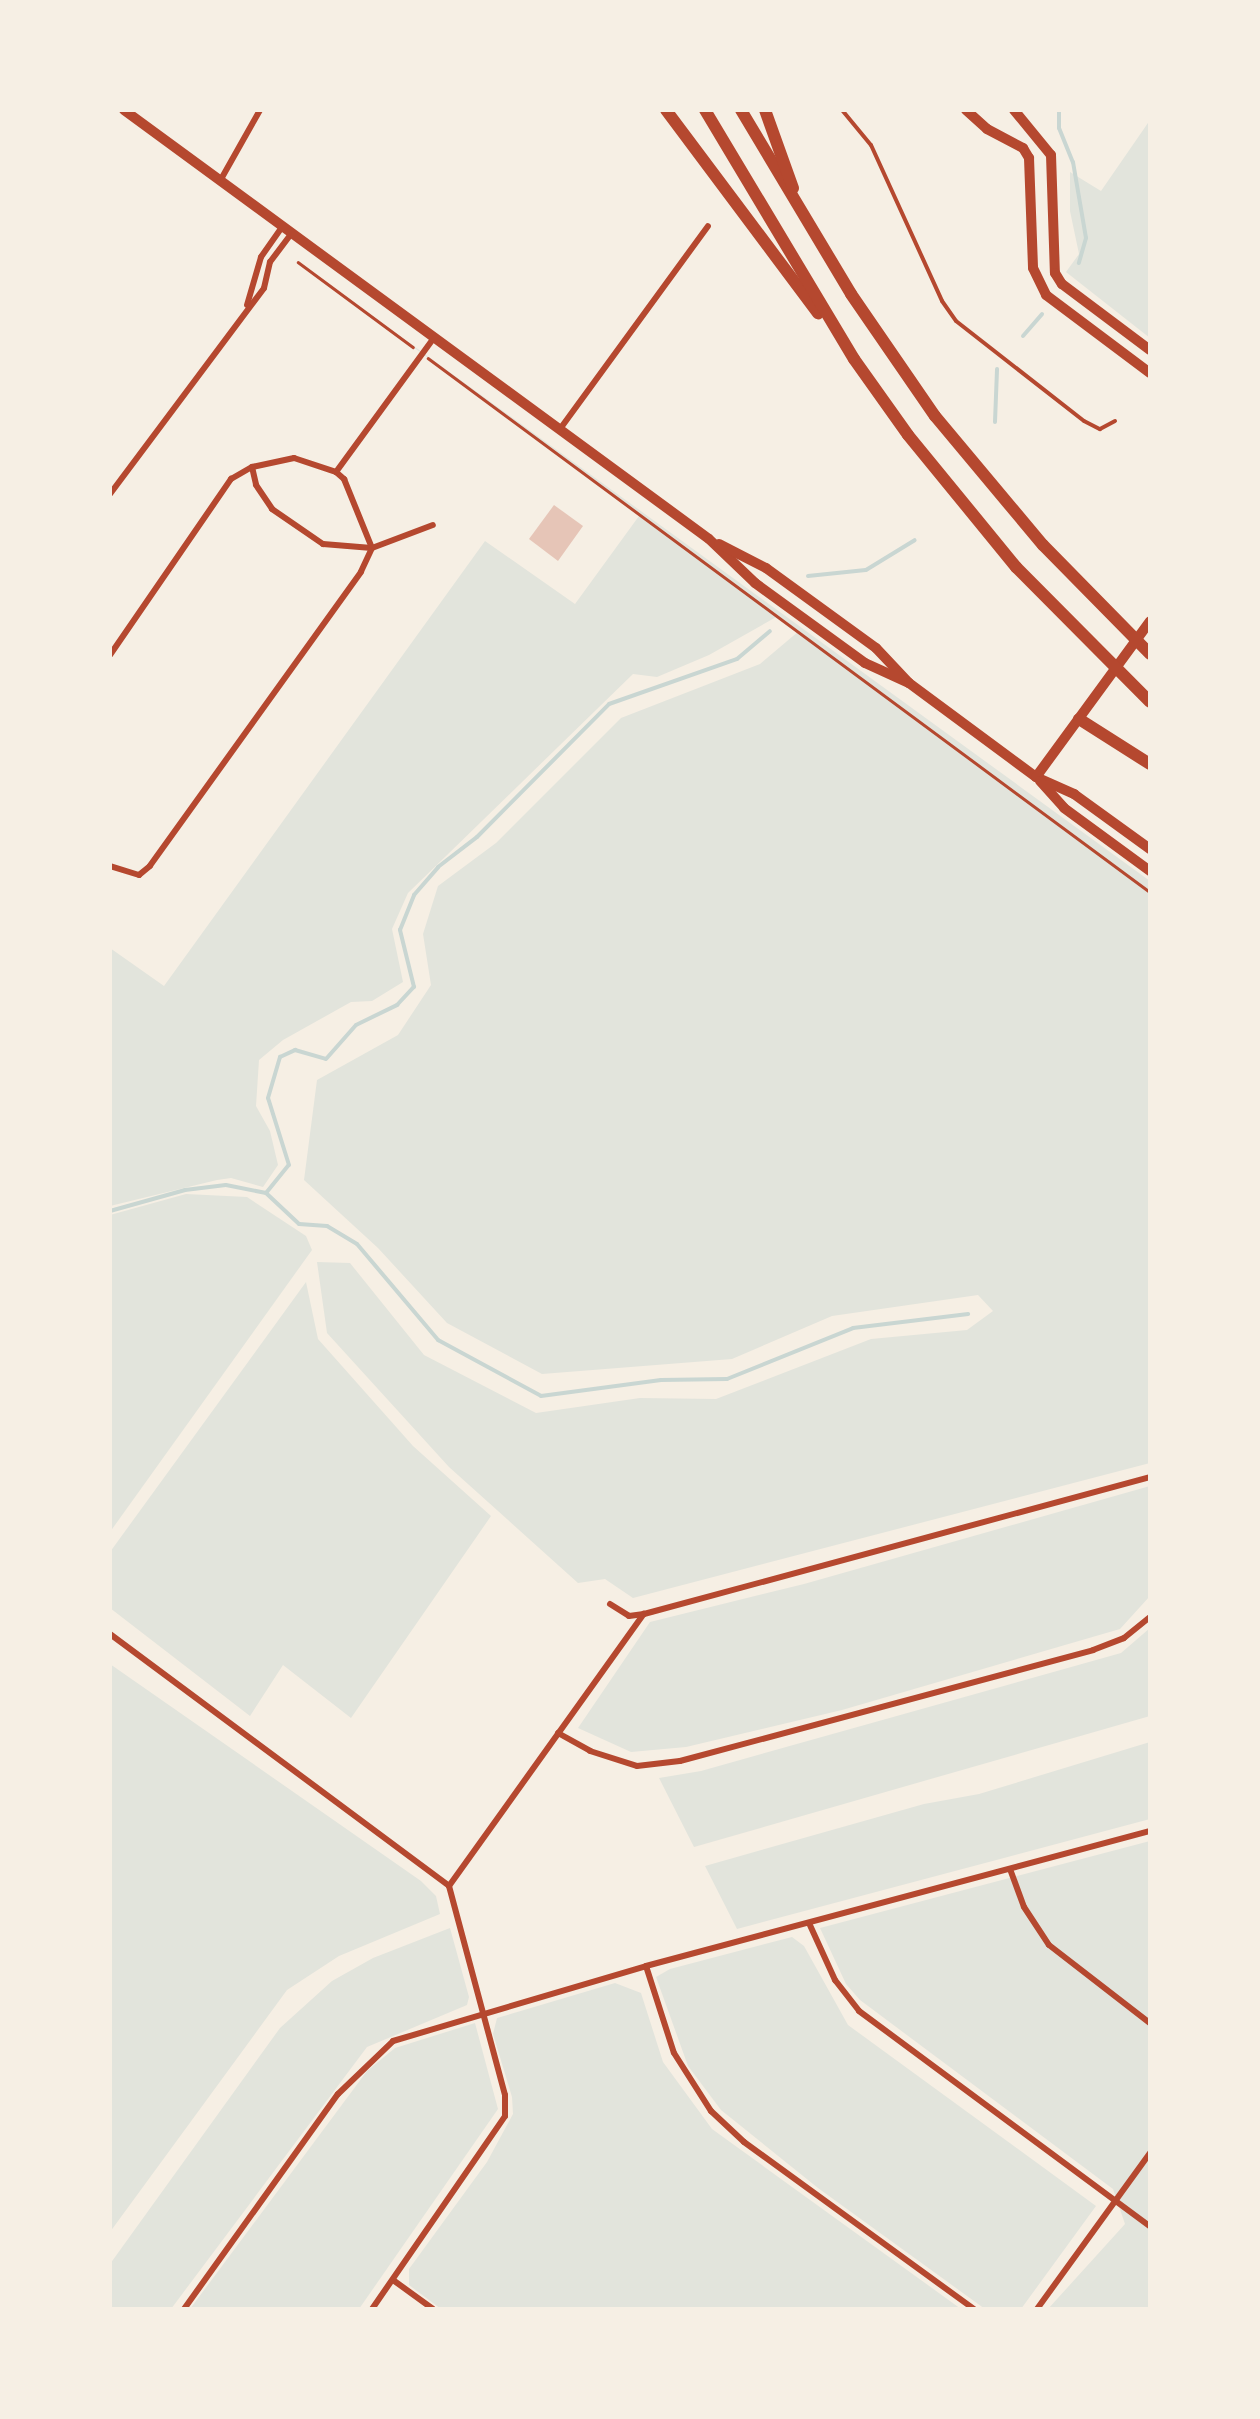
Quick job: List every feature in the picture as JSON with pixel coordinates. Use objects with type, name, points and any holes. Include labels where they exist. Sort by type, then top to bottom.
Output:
[{"type":"highway","points":[[666,110],[724,192],[978,524],[1150,702]]},
{"type":"highway","points":[[704,110],[854,359]]},
{"type":"highway","points":[[741,110],[804,219],[935,416],[1043,545],[1150,654]]},
{"type":"highway","points":[[764,110],[804,219]]},
{"type":"highway","points":[[1078,720],[1150,764]]},
{"type":"main road","points":[[124,110],[709,539],[755,583],[865,663],[908,683]]},
{"type":"main road","points":[[966,110],[987,130],[1022,148],[1029,158],[1033,268],[1046,295],[1150,373]]},
{"type":"main road","points":[[1014,110],[1052,155],[1055,273],[1062,284],[1150,350]]},
{"type":"main road","points":[[1125,354],[1136,340]]},
{"type":"main road","points":[[709,539],[782,579],[876,648],[908,683],[1036,777],[1064,808],[1150,870]]},
{"type":"main road","points":[[1036,777],[1150,621]]},
{"type":"main road","points":[[1036,777],[1074,794],[1150,849]]},
{"type":"street","points":[[220,182],[260,110]]},
{"type":"street","points":[[560,429],[708,226]]},
{"type":"street","points":[[247,306],[260,257],[286,230]]},
{"type":"street","points":[[110,494],[264,288],[270,262],[286,230]]},
{"type":"street","points":[[336,472],[432,339]]},
{"type":"street","points":[[110,656],[230,479],[252,467],[294,458],[336,472],[352,495],[372,548]]},
{"type":"street","points":[[252,467],[263,498],[312,540],[372,548],[433,525]]},
{"type":"street","points":[[110,866],[139,874],[150,866],[354,580],[372,548]]},
{"type":"street","points":[[610,1604],[629,1616],[644,1614],[1150,1478]]},
{"type":"street","points":[[449,1886],[644,1614]]},
{"type":"street","points":[[558,1733],[590,1751],[637,1766],[680,1761],[1094,1650],[1124,1638],[1150,1617]]},
{"type":"street","points":[[110,1634],[449,1886],[505,2094],[505,2116],[372,2309]]},
{"type":"street","points":[[184,2309],[338,2094],[375,2054],[422,2029],[1150,1830]]},
{"type":"street","points":[[1010,1869],[1024,1907],[1048,1945],[1150,2022]]},
{"type":"street","points":[[809,1924],[836,1980],[859,2011],[1150,2226]]},
{"type":"street","points":[[646,1966],[674,2053],[711,2111],[744,2142],[974,2309]]},
{"type":"street","points":[[1036,2309],[1150,2153]]},
{"type":"street","points":[[394,2280],[433,2309]]},
{"type":"lane","points":[[842,110],[871,145],[942,301],[956,321],[1084,421],[1100,428],[1116,422]]},
{"type":"path","points":[[298,262],[1150,892]]},
{"type":"shaded area","points":[[1150,120],[1150,338],[1066,272],[1079,254],[1070,211],[1070,172],[1101,191]]},
{"type":"shaded area","points":[[298,262],[1150,881],[1150,1463],[633,1598],[605,1579],[578,1583],[449,1467],[327,1333],[317,1262],[350,1263],[424,1355],[536,1413],[640,1398],[716,1399],[871,1339],[967,1330],[993,1311],[978,1295],[832,1316],[732,1359],[542,1374],[447,1323],[378,1248],[304,1180],[317,1080],[398,1035],[431,985],[423,934],[438,886],[496,843],[621,718],[760,664],[799,631],[778,616],[709,655],[657,677],[633,674],[408,893],[392,929],[403,982],[372,1001],[351,1002],[283,1040],[259,1060],[256,1106],[270,1131],[278,1165],[263,1187],[231,1178],[110,1206],[110,948],[164,986],[485,541],[575,604],[639,516],[696,556]]},
{"type":"shaded area","points":[[186,1194],[247,1197],[306,1236],[312,1250],[110,1532],[110,1215]]},
{"type":"shaded area","points":[[306,1282],[318,1339],[413,1446],[491,1516],[351,1718],[283,1665],[250,1716],[110,1608],[110,1552]]},
{"type":"shaded area","points":[[1150,1486],[1150,1596],[1120,1629],[842,1710],[686,1747],[631,1752],[578,1728],[650,1622],[804,1584]]},
{"type":"shaded area","points":[[1150,1628],[1150,1716],[694,1847],[659,1778],[701,1771],[1121,1653]]},
{"type":"shaded area","points":[[110,1664],[421,1881],[436,1896],[440,1914],[339,1956],[287,1990],[110,2232]]},
{"type":"shaded area","points":[[1150,1742],[1150,1819],[737,1929],[705,1866],[924,1804],[979,1794]]},
{"type":"shaded area","points":[[1150,1841],[1150,2309],[1048,2309],[1125,2224],[1113,2189],[860,2000],[846,1984],[820,1928]]},
{"type":"shaded area","points":[[450,1928],[469,1997],[467,2005],[367,2047],[171,2309],[110,2309],[110,2264],[280,2028],[332,1981],[373,1958]]},
{"type":"shaded area","points":[[792,1937],[804,1946],[848,2025],[1096,2206],[1021,2309],[985,2309],[818,2188],[721,2110],[688,2066],[656,1977],[670,1969]]},
{"type":"shaded area","points":[[615,1983],[641,1993],[663,2062],[712,2129],[961,2309],[441,2309],[409,2285],[409,2269],[487,2162],[513,2114],[512,2097],[493,2034],[497,2018]]},
{"type":"shaded area","points":[[475,2023],[498,2109],[359,2309],[190,2309],[367,2071],[395,2048]]},
{"type":"building","points":[[554,505],[583,526],[558,561],[529,539]]},
{"type":"waterway","points":[[1059,110],[1059,128],[1073,162],[1086,238],[1079,263]]},
{"type":"waterway","points":[[1023,336],[1042,314]]},
{"type":"waterway","points":[[995,422],[997,369]]},
{"type":"waterway","points":[[808,576],[866,570],[915,540]]},
{"type":"waterway","points":[[266,1193],[289,1165],[268,1098],[280,1057],[295,1050],[326,1059],[356,1025],[397,1005],[414,987],[400,930],[414,895],[438,867],[477,837],[609,704],[737,659],[770,631]]},
{"type":"waterway","points":[[110,1211],[185,1190],[226,1185],[266,1193],[299,1224],[327,1226],[357,1244],[438,1340],[541,1396],[661,1380],[727,1379],[853,1328],[968,1314]]}]
